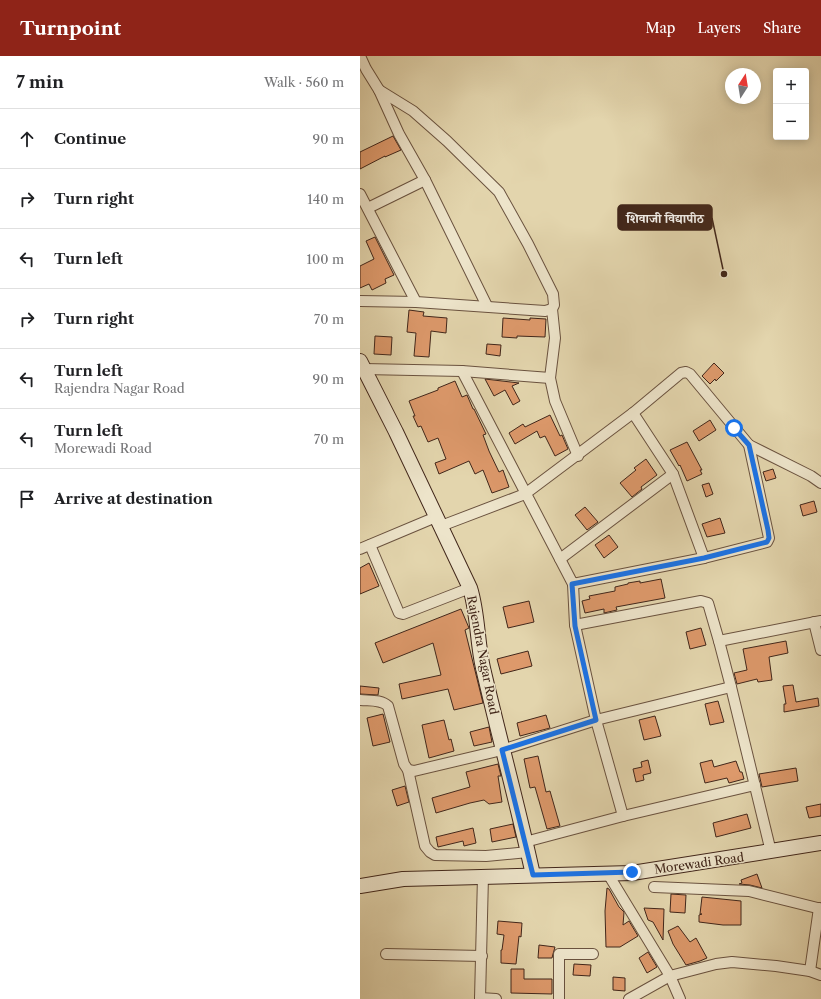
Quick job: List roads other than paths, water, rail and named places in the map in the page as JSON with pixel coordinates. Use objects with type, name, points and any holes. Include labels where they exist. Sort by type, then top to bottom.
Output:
[{"type":"street","points":[[360,56],[363,70],[379,90],[399,134],[425,180],[487,306]]},
{"type":"street","points":[[379,90],[413,111],[448,141],[499,192],[528,244],[553,294],[554,305],[552,309],[555,338],[550,378],[556,401],[578,456]]},
{"type":"street","points":[[368,208],[425,180]]},
{"type":"street","points":[[360,194],[416,302]]},
{"type":"street","points":[[360,301],[416,302],[545,311],[552,309]]},
{"type":"street","points":[[362,365],[550,378]]},
{"type":"street","name":"Rajendra Nagar Road","points":[[362,365],[396,432],[470,588],[473,599],[480,653],[533,875]]},
{"type":"street","points":[[462,371],[525,494],[560,558],[572,584],[575,626],[596,720],[623,816]]},
{"type":"street","points":[[360,549],[525,494],[578,456],[633,413],[680,373],[686,372],[690,374],[749,445],[811,476],[821,483]]},
{"type":"street","points":[[633,413],[673,474],[704,558]]},
{"type":"street","points":[[572,584],[704,558],[767,542],[769,538],[749,445]]},
{"type":"street","points":[[560,558],[673,474]]},
{"type":"street","points":[[370,545],[399,613],[402,614],[470,588]]},
{"type":"street","points":[[575,626],[701,602],[708,603],[731,687],[771,852]]},
{"type":"street","points":[[719,641],[818,622],[821,650]]},
{"type":"street","points":[[408,770],[414,771],[502,750],[596,720],[731,687]]},
{"type":"street","points":[[360,700],[379,701],[388,706],[404,764],[408,770],[425,846],[435,856],[486,856],[527,847],[623,816],[755,784]]},
{"type":"street","name":"Morewadi Road","points":[[360,886],[403,879],[608,874],[632,872],[771,852],[821,843]]},
{"type":"street","points":[[608,874],[670,976],[680,999]]},
{"type":"street","points":[[483,876],[480,998],[496,999]]},
{"type":"street","points":[[654,887],[749,891],[820,908],[810,971]]},
{"type":"street","points":[[386,954],[482,956]]},
{"type":"street","points":[[558,999],[560,954],[593,954]]},
{"type":"street","points":[[629,999],[670,976],[716,964],[732,962],[776,966],[810,971],[821,975]]},
{"type":"place","name":"शिवाजी विद्यापीठ","points":[[724,274]]}]
